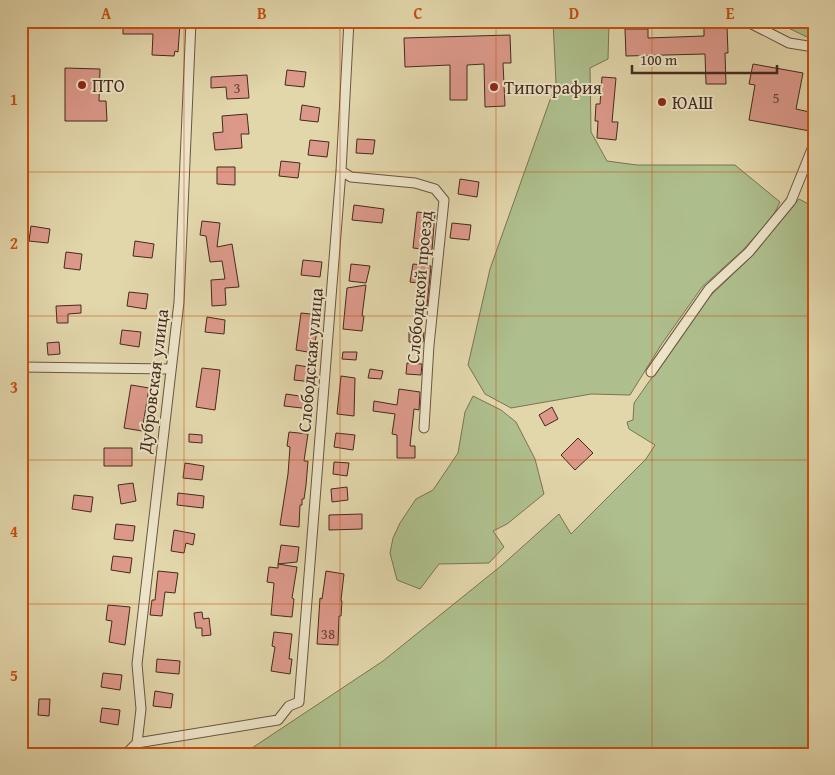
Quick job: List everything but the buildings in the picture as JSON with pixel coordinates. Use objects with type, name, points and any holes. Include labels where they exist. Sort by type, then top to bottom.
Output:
[{"type":"street","name":"Дубровская улица","points":[[137,743],[140,709],[137,664],[178,302],[191,21]]},
{"type":"street","name":"Слободская улица","points":[[137,743],[278,720],[289,706],[299,702],[341,170],[349,21]]},
{"type":"street","points":[[746,21],[789,42],[814,47]]},
{"type":"street","points":[[650,372],[710,289],[749,252],[792,202],[814,144]]},
{"type":"street","name":"Слободской проезд","points":[[341,170],[351,177],[415,183],[435,189],[444,200],[429,345],[424,428]]},
{"type":"street","points":[[21,367],[171,369]]},
{"type":"street","points":[[126,754],[137,743]]},
{"type":"green space","points":[[420,21],[536,21],[537,23],[420,28]]},
{"type":"green space","points":[[553,21],[609,21],[608,59],[590,68],[591,132],[607,161],[637,165],[735,165],[780,202],[773,216],[743,250],[702,287],[661,345],[630,395],[591,394],[511,408],[485,394],[468,365],[490,269],[556,83]]},
{"type":"green space","points":[[774,21],[814,21],[814,37],[809,38]]},
{"type":"green space","points":[[799,199],[814,207],[814,754],[243,754],[383,661],[501,566],[559,514],[571,534],[646,459],[655,445],[629,429],[627,422],[633,420],[634,403],[707,299],[753,255]]},
{"type":"green space","points":[[473,396],[501,410],[516,422],[535,459],[544,494],[507,524],[493,531],[504,547],[489,563],[439,564],[420,589],[397,580],[390,553],[393,538],[400,523],[416,499],[433,490],[458,453],[465,412]]},
{"type":"place","name":"ПТО","points":[[82,85]]},
{"type":"place","name":"Типография","points":[[494,87]]},
{"type":"place","name":"ЮАШ","points":[[662,102]]}]
